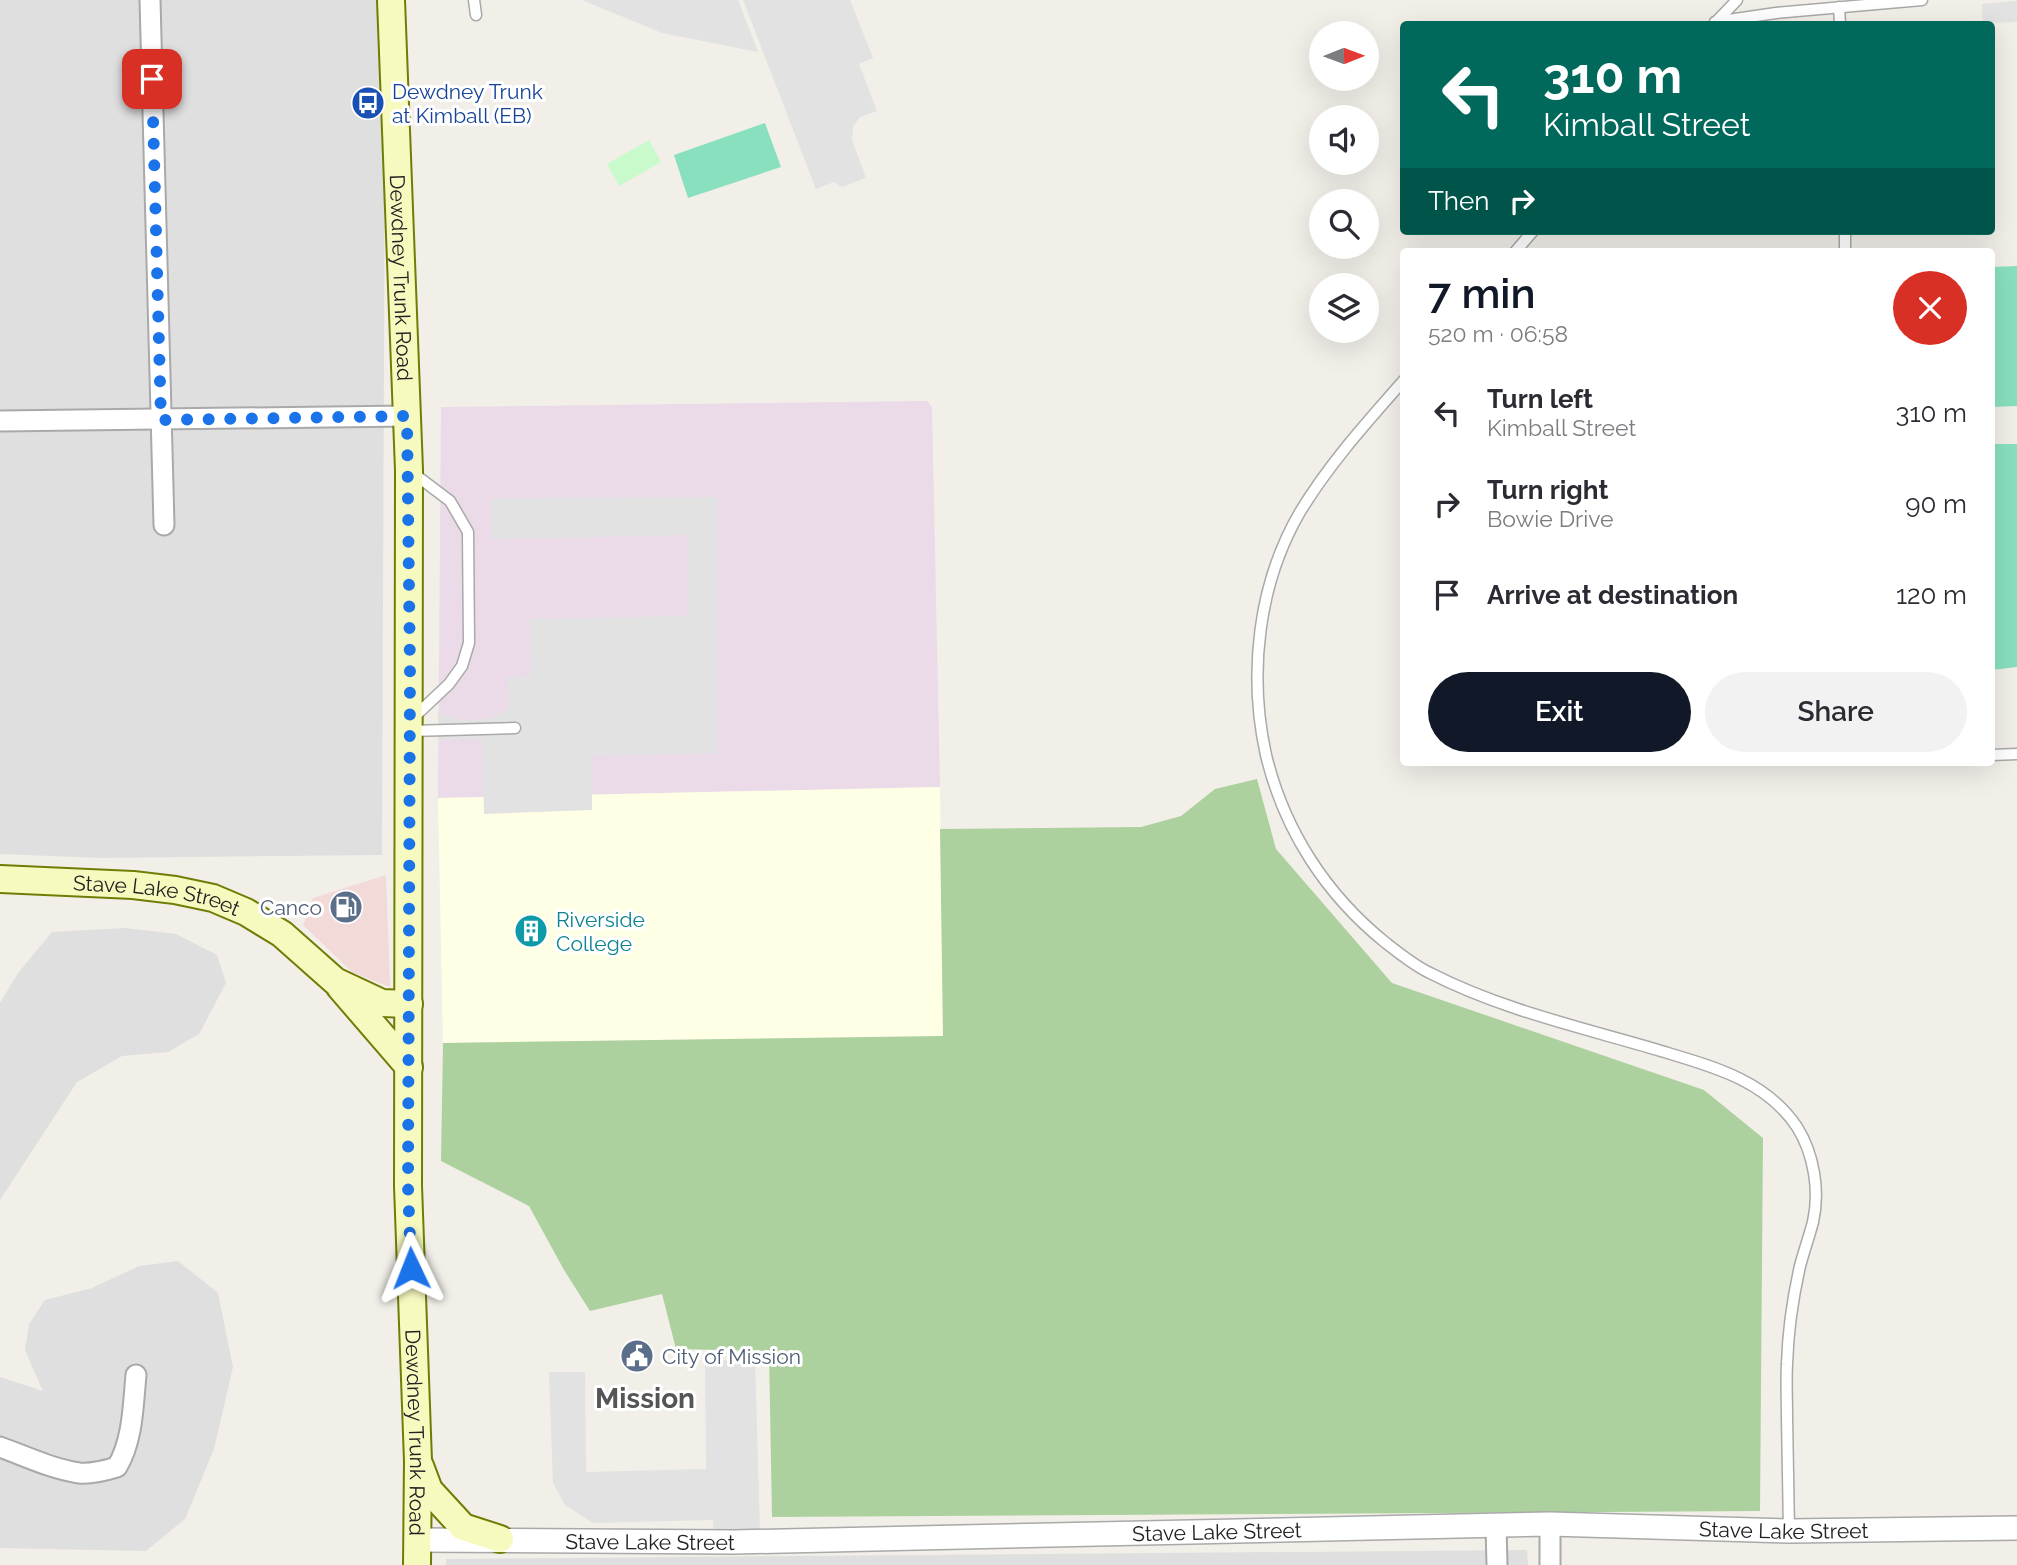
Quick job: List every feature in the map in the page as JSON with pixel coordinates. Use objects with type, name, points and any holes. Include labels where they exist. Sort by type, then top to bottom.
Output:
[{"type":"main road","name":"Dewdney Trunk Road","points":[[391,0],[409,470],[408,1186],[418,1461],[417,1553]]},
{"type":"main road","name":"Stave Lake Street","points":[[0,879],[133,885],[213,898],[246,912],[282,934],[335,981],[383,1003],[409,1004]]},
{"type":"main road","points":[[335,981],[409,1067]]},
{"type":"main road","points":[[418,1461],[429,1490],[463,1528],[500,1539]]},
{"type":"street","points":[[150,0],[164,525]]},
{"type":"street","points":[[0,421],[407,416]]},
{"type":"street","points":[[0,1447],[57,1468],[80,1473],[117,1467],[125,1454],[136,1375]]},
{"type":"street","points":[[1550,1524],[1550,1565]]},
{"type":"street","name":"Stave Lake Street","points":[[417,1553],[500,1539],[748,1542],[1550,1524],[1789,1531],[2017,1528]]},
{"type":"street","points":[[1496,1526],[1497,1565]]},
{"type":"lane","points":[[474,0],[476,15]]},
{"type":"lane","points":[[1716,21],[1737,0]]},
{"type":"lane","points":[[1726,21],[1776,13],[1922,0]]},
{"type":"lane","points":[[1839,7],[1840,21]]},
{"type":"lane","points":[[1400,385],[1343,450],[1300,512],[1268,588],[1257,664],[1263,741],[1272,777],[1290,821],[1318,873],[1368,929],[1407,959],[1429,973],[1504,1004],[1719,1068],[1761,1090],[1780,1105],[1795,1124],[1806,1144],[1813,1168],[1816,1194],[1814,1218],[1801,1265],[1787,1364],[1789,1531]]},
{"type":"lane","points":[[409,470],[450,501],[468,532],[469,643],[462,666],[410,726]]},
{"type":"lane","points":[[410,726],[516,728]]},
{"type":"lane","points":[[1995,755],[2017,754]]},
{"type":"shaded area","points":[[0,0],[379,0],[385,96],[382,855],[102,858],[0,854]]},
{"type":"shaded area","points":[[582,0],[738,0],[758,52],[662,33]]},
{"type":"shaded area","points":[[743,0],[850,0],[873,58],[859,64],[877,111],[860,117],[853,126],[852,140],[866,178],[842,187],[834,182],[816,189]]},
{"type":"shaded area","points":[[2017,1],[2017,22],[1983,21],[1982,4]]},
{"type":"shaded area","points":[[927,401],[932,407],[940,787],[438,798],[441,407]]},
{"type":"shaded area","points":[[717,497],[717,753],[592,756],[592,810],[484,814],[482,739],[439,740],[438,713],[458,720],[490,719],[509,708],[508,677],[531,676],[530,619],[689,616],[688,535],[492,539],[491,498]]},
{"type":"shaded area","points":[[940,787],[943,1036],[443,1043],[438,798]]},
{"type":"shaded area","points":[[386,875],[390,987],[352,972],[303,925],[313,898]]},
{"type":"shaded area","points":[[125,928],[176,934],[217,955],[226,983],[199,1034],[168,1052],[122,1056],[77,1082],[0,1200],[0,1003],[18,973],[52,932]]},
{"type":"shaded area","points":[[178,1261],[218,1293],[233,1367],[214,1449],[185,1519],[146,1551],[0,1548],[0,1377],[43,1391],[25,1350],[29,1324],[45,1300],[92,1288],[139,1266]]},
{"type":"shaded area","points":[[755,1359],[760,1534],[714,1534],[713,1520],[593,1523],[565,1505],[553,1483],[549,1372],[585,1372],[586,1472],[706,1469],[705,1361]]},
{"type":"shaded area","points":[[1527,1550],[1528,1565],[446,1565],[446,1559]]},
{"type":"green space","points":[[765,123],[781,167],[688,198],[674,155]]},
{"type":"green space","points":[[649,140],[661,162],[619,186],[607,164]]},
{"type":"green space","points":[[2017,266],[2017,406],[1995,407],[1995,267]]},
{"type":"green space","points":[[1995,444],[2017,444],[2017,667],[1995,670]]},
{"type":"green space","points":[[1257,779],[1276,849],[1392,983],[1704,1090],[1763,1138],[1760,1511],[772,1517],[769,1351],[676,1349],[662,1294],[590,1311],[529,1206],[441,1161],[443,1043],[943,1036],[940,829],[1141,827],[1181,816],[1215,789]]},
{"type":"place","name":"Dewdney Trunk at Kimball (EB)","points":[[368,103]]},
{"type":"place","name":"Canco","points":[[346,907]]},
{"type":"place","name":"Riverside College","points":[[531,931]]},
{"type":"place","name":"City of Mission","points":[[637,1356]]},
{"type":"district","name":"Mission","points":[[645,1398]]},
{"type":"route","points":[[152,79],[161,420],[407,416],[410,672],[408,1186],[411,1268]]}]
